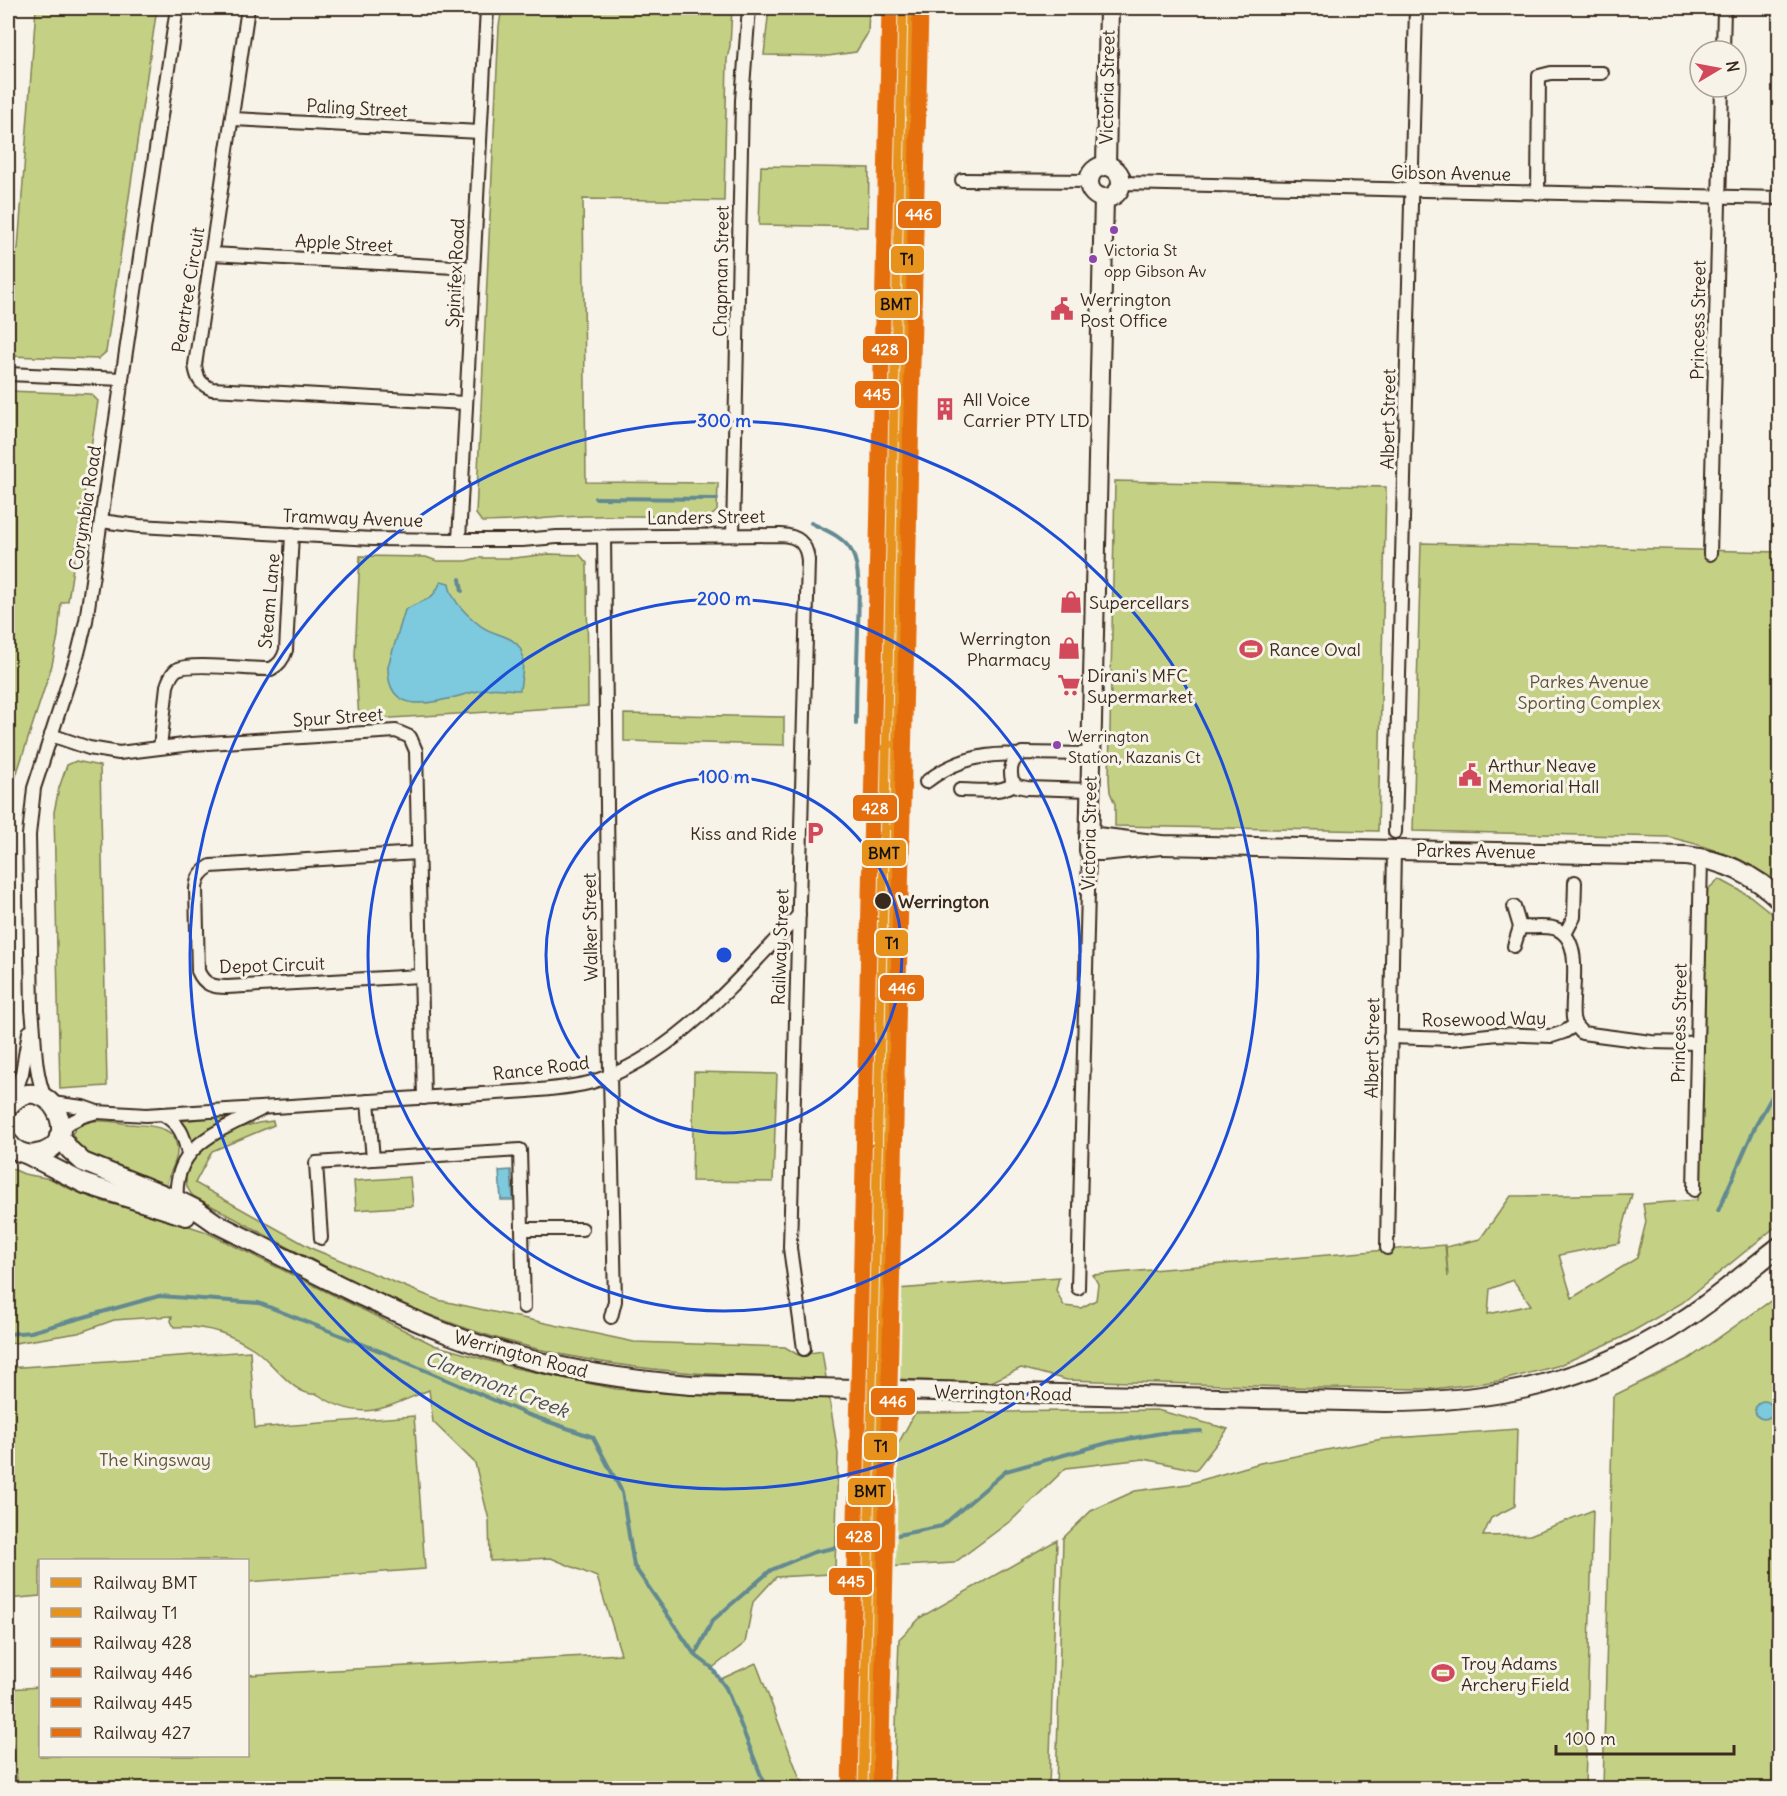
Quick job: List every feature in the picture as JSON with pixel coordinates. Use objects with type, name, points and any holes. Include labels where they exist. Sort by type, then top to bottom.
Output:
[{"type":"main road","name":"Victoria Street","points":[[1106,166],[1109,8]]},
{"type":"main road","points":[[1106,166],[1118,173],[1121,183],[1117,193],[1104,198],[1095,195],[1089,181],[1096,169],[1106,166]]},
{"type":"main road","name":"Victoria Street","points":[[1089,843],[1104,198]]},
{"type":"main road","name":"Parkes Avenue","points":[[1089,843],[1161,845],[1395,841],[1668,855],[1701,858],[1731,866],[1764,886],[1779,900]]},
{"type":"main road","points":[[10,1105],[20,1097],[30,1095],[49,1101],[61,1118],[60,1132],[47,1151],[38,1154],[16,1150]]},
{"type":"main road","name":"Werrington Road","points":[[60,1132],[70,1150],[83,1162],[177,1200],[217,1224],[415,1320],[469,1342],[530,1360],[583,1372],[656,1383],[724,1387],[1385,1402],[1473,1399],[1518,1391],[1564,1378],[1634,1349],[1684,1319],[1779,1246]]},
{"type":"main road","name":"Werrington Road","points":[[16,1150],[85,1184],[197,1220],[217,1224]]},
{"type":"street","name":"Corymbia Road","points":[[49,1101],[35,1064],[32,1010],[30,810],[34,788],[82,637],[177,8]]},
{"type":"street","name":"Peartree Circuit","points":[[248,8],[195,365],[196,376],[202,385],[212,389],[465,403]]},
{"type":"street","name":"Spinifex Road","points":[[459,540],[487,8]]},
{"type":"street","name":"Chapman Street","points":[[733,535],[742,100],[749,8]]},
{"type":"street","name":"Albert Street","points":[[1387,1248],[1390,1036],[1416,8]]},
{"type":"street","points":[[1723,39],[1724,8]]},
{"type":"street","points":[[1538,193],[1539,76],[1551,73],[1602,73]]},
{"type":"street","name":"Princess Street","points":[[1710,554],[1722,99]]},
{"type":"street","name":"Paling Street","points":[[233,119],[480,132]]},
{"type":"street","points":[[962,180],[1089,181]]},
{"type":"street","name":"Gibson Avenue","points":[[1121,183],[1779,198]]},
{"type":"street","name":"Apple Street","points":[[212,254],[473,268]]},
{"type":"street","points":[[8,374],[122,379]]},
{"type":"street","name":"Tramway Avenue","points":[[101,521],[139,526],[373,538],[459,540],[604,536]]},
{"type":"street","name":"Steam Lane","points":[[160,747],[167,686],[176,670],[192,666],[271,669],[279,665],[284,657],[292,534]]},
{"type":"street","name":"Landers Street","points":[[604,536],[788,535],[804,545]]},
{"type":"street","name":"Walker Street","points":[[604,536],[615,1301],[611,1317]]},
{"type":"street","name":"Railway Street","points":[[804,545],[808,560],[790,1248],[804,1349]]},
{"type":"street","name":"Spur Street","points":[[51,735],[104,751],[119,753],[160,747],[396,731],[404,733],[414,741],[424,1098]]},
{"type":"street","points":[[926,782],[953,764],[976,756],[997,753],[1019,756],[1030,753],[1091,754]]},
{"type":"street","points":[[1014,784],[1011,768],[1019,756]]},
{"type":"street","points":[[1014,784],[1027,788],[1090,790]]},
{"type":"street","points":[[960,790],[996,790],[1009,788],[1014,784]]},
{"type":"street","name":"Victoria Street","points":[[1078,1288],[1089,843]]},
{"type":"street","name":"Depot Circuit","points":[[418,853],[211,866],[202,871],[197,879],[196,889],[198,971],[201,978],[208,984],[227,987],[420,976]]},
{"type":"street","name":"Princess Street","points":[[1694,1190],[1701,858]]},
{"type":"street","points":[[1565,934],[1574,917],[1575,882]]},
{"type":"street","points":[[1514,907],[1520,927],[1514,946]]},
{"type":"street","name":"Rance Road","points":[[60,1132],[83,1116],[97,1112],[162,1114],[424,1098],[548,1089],[582,1084],[610,1075],[650,1054],[685,1029],[799,915]]},
{"type":"street","points":[[1520,927],[1552,928],[1565,934],[1570,941],[1573,949],[1572,1014],[1575,1025],[1582,1033],[1651,1042],[1697,1043]]},
{"type":"street","name":"Corymbia Road","points":[[10,1105],[25,1058],[32,1010]]},
{"type":"street","name":"Rosewood Way","points":[[1390,1036],[1451,1039],[1498,1034],[1548,1036],[1560,1034],[1575,1025]]},
{"type":"street","name":"Rance Road","points":[[49,1101],[97,1112]]},
{"type":"street","points":[[368,1101],[373,1159]]},
{"type":"street","name":"Rance Road","points":[[177,1200],[176,1179],[188,1154],[214,1133],[264,1108]]},
{"type":"street","points":[[162,1114],[173,1120],[180,1129],[188,1154]]},
{"type":"street","points":[[321,1238],[316,1163],[520,1150],[524,1307]]},
{"type":"street","points":[[522,1229],[582,1229]]},
{"type":"green space","points":[[36,8],[157,8],[106,352],[98,359],[8,356],[8,250],[18,249]]},
{"type":"green space","points":[[502,8],[732,8],[727,59],[724,201],[583,199],[586,482],[718,483],[717,511],[710,517],[584,516],[482,522],[476,514],[499,26]]},
{"type":"green space","points":[[769,8],[869,8],[868,33],[856,52],[828,56],[764,55]]},
{"type":"green space","points":[[761,166],[869,168],[868,227],[759,225]]},
{"type":"green space","points":[[8,391],[91,394],[98,401],[68,601],[61,603],[52,665],[12,788],[8,815]]},
{"type":"green space","points":[[1115,481],[1386,487],[1378,831],[1115,826],[1115,804],[1110,792],[1109,779]]},
{"type":"green space","name":"Parkes Avenue Sporting Complex","points":[[1421,543],[1779,552],[1779,882],[1737,858],[1669,837],[1413,831]]},
{"type":"green space","points":[[549,554],[580,555],[587,563],[588,706],[359,720],[355,655],[360,556],[426,557],[437,561],[466,561],[477,558],[514,558]]},
{"type":"green space","points":[[624,714],[784,717],[784,745],[624,741]]},
{"type":"green space","points":[[76,761],[100,766],[107,1086],[60,1089],[54,812],[67,765]]},
{"type":"green space","points":[[8,815],[11,965],[8,965]]},
{"type":"green space","points":[[1719,879],[1750,896],[1779,919],[1779,1224],[1682,1303],[1621,1338],[1557,1366],[1499,1381],[1433,1389],[1067,1380],[1021,1368],[989,1383],[895,1379],[897,1289],[1059,1277],[1056,1290],[1064,1306],[1081,1308],[1096,1300],[1098,1284],[1093,1275],[1445,1245],[1448,1277],[1446,1247],[1480,1239],[1511,1196],[1632,1194],[1619,1243],[1559,1255],[1572,1298],[1637,1258],[1646,1222],[1643,1204],[1697,1200],[1707,890]],"holes":[[[1513,1280],[1531,1305],[1488,1314],[1490,1289]]]},
{"type":"green space","points":[[694,1072],[777,1074],[773,1182],[692,1181]]},
{"type":"green space","points":[[222,1117],[225,1121],[191,1142],[179,1121]]},
{"type":"green space","points":[[91,1121],[154,1126],[168,1132],[176,1144],[177,1153],[166,1189],[94,1159],[79,1146],[72,1134],[77,1126]]},
{"type":"green space","points":[[273,1121],[274,1125],[212,1151],[195,1183],[313,1249],[438,1300],[634,1342],[785,1347],[798,1355],[822,1351],[826,1378],[681,1372],[586,1359],[539,1350],[493,1337],[446,1321],[382,1294],[318,1263],[193,1196],[189,1190],[186,1184],[188,1170],[202,1149],[212,1141],[236,1129]]},
{"type":"green space","points":[[8,1167],[24,1174],[51,1179],[101,1201],[204,1231],[434,1345],[515,1368],[616,1389],[720,1397],[829,1397],[838,1454],[835,1569],[831,1574],[776,1577],[753,1602],[745,1643],[711,1669],[721,1679],[756,1663],[800,1779],[810,1788],[18,1788],[8,1727],[8,1689],[39,1687],[39,1757],[249,1757],[249,1675],[621,1654],[597,1577],[551,1558],[490,1561],[489,1520],[475,1463],[433,1422],[429,1390],[386,1407],[360,1411],[347,1409],[317,1394],[300,1390],[245,1343],[226,1334],[205,1329],[174,1327],[171,1321],[172,1316],[114,1320],[78,1333],[8,1344]]},
{"type":"green space","points":[[410,1177],[413,1206],[356,1210],[354,1181]]},
{"type":"green space","points":[[1779,1295],[1779,1788],[1603,1788],[1613,1396],[1690,1358]]},
{"type":"green space","name":"The Kingsway","points":[[250,1351],[255,1428],[414,1416],[425,1569],[249,1582],[249,1559],[39,1559],[39,1596],[8,1599],[8,1368]]},
{"type":"green space","points":[[1157,1410],[1228,1429],[1196,1470],[1144,1459],[1066,1468],[1013,1519],[954,1563],[887,1567],[887,1464],[915,1413]]},
{"type":"green space","points":[[1517,1429],[1515,1506],[1491,1518],[1483,1536],[1530,1535],[1593,1510],[1585,1788],[1056,1788],[1063,1538],[1091,1511],[1135,1491],[1188,1484],[1260,1463],[1382,1439]]},
{"type":"green space","points":[[1057,1540],[1049,1788],[896,1788],[894,1785],[899,1639],[921,1617]]},
{"type":"water","points":[[441,581],[449,583],[456,601],[476,622],[510,639],[519,647],[523,662],[520,690],[491,688],[424,703],[409,702],[398,697],[390,685],[388,666],[405,610],[434,594]]},
{"type":"water","points":[[511,1170],[513,1200],[501,1200],[499,1171]]},
{"type":"water","points":[[1764,1401],[1770,1404],[1773,1410],[1770,1416],[1764,1419],[1758,1416],[1755,1410],[1758,1404]]},
{"type":"waterway","points":[[595,498],[717,499]]},
{"type":"waterway","points":[[811,523],[834,534],[844,542],[855,560],[859,591],[856,724]]},
{"type":"waterway","points":[[460,579],[462,591]]},
{"type":"waterway","points":[[1718,1211],[1755,1127],[1780,1082]]},
{"type":"waterway","name":"Claremont Creek","points":[[8,1334],[31,1332],[159,1296],[259,1303],[385,1353],[526,1414],[593,1437],[622,1492],[634,1566],[695,1655],[711,1667],[726,1688],[766,1788]]},
{"type":"waterway","points":[[695,1655],[712,1621],[771,1570],[814,1552],[942,1526],[1006,1471],[1111,1442],[1162,1433],[1201,1431]]},
{"type":"rail line","name":"445","points":[[846,1788],[886,8]]},
{"type":"rail line","name":"428","points":[[853,1788],[893,8]]},
{"type":"rail line","name":"BMT","points":[[863,1788],[903,8]]},
{"type":"rail line","name":"T1","points":[[873,1788],[913,8]]},
{"type":"rail line","name":"427","points":[[877,1788],[917,8]]},
{"type":"rail line","name":"446","points":[[884,1788],[924,8]]},
{"type":"place","name":"Victoria St opp Gibson Av","points":[[1093,259]]},
{"type":"place","name":"Werrington Post Office","points":[[1062,309]]},
{"type":"place","name":"All Voice Carrier PTY LTD","points":[[945,409]]},
{"type":"place","name":"Supercellars","points":[[1071,602]]},
{"type":"place","name":"Werrington Pharmacy","points":[[1069,648]]},
{"type":"place","name":"Rance Oval","points":[[1251,649]]},
{"type":"place","name":"Dirani's MFC Supermarket","points":[[1069,685]]},
{"type":"place","name":"Werrington Station, Kazanis Ct","points":[[1057,745]]},
{"type":"place","name":"Arthur Neave Memorial Hall","points":[[1470,775]]},
{"type":"place","name":"Kiss and Ride","points":[[815,833]]},
{"type":"place","name":"Werrington","points":[[883,901]]},
{"type":"place","name":"Troy Adams Archery Field","points":[[1443,1673]]}]
